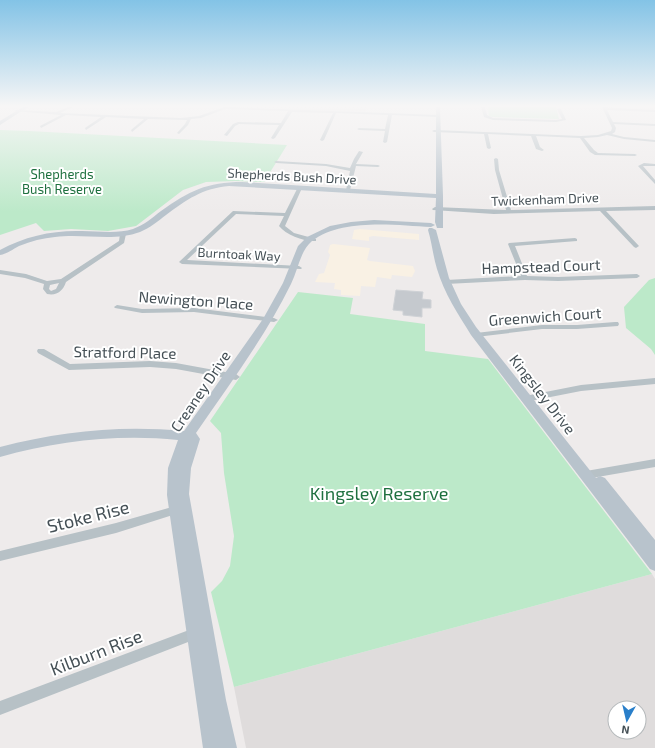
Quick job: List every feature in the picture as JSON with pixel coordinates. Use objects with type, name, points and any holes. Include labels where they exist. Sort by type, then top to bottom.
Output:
[{"type":"street","name":"Kingsley Drive","points":[[436,142],[439,222],[434,228],[438,257],[462,313],[589,474],[655,551]]},
{"type":"street","points":[[487,142],[488,148]]},
{"type":"street","points":[[535,142],[538,148],[542,150]]},
{"type":"street","points":[[585,142],[592,151],[598,154],[635,155]]},
{"type":"street","points":[[348,190],[352,170],[358,154],[361,152]]},
{"type":"street","points":[[496,159],[497,170],[509,212]]},
{"type":"street","points":[[276,162],[326,165],[352,170]]},
{"type":"street","points":[[655,164],[644,164],[640,166],[655,183]]},
{"type":"street","points":[[354,165],[378,166]]},
{"type":"street","name":"Shepherds Bush Drive","points":[[0,253],[24,242],[49,235],[78,233],[108,235],[123,234],[144,228],[189,194],[209,186],[231,183],[437,195]]},
{"type":"street","points":[[300,188],[282,226],[285,230],[312,240],[336,230],[359,225],[434,228]]},
{"type":"street","name":"Twickenham Drive","points":[[438,210],[509,212],[655,208]]},
{"type":"street","points":[[601,209],[636,246]]},
{"type":"street","name":"Burntoak Way","points":[[286,215],[235,212],[182,262],[296,268]]},
{"type":"street","points":[[0,272],[26,276],[47,283],[63,281],[122,242],[123,234]]},
{"type":"street","name":"Creaney Drive","points":[[213,748],[200,632],[180,509],[182,481],[189,439],[233,377],[271,319],[296,268],[312,240]]},
{"type":"street","points":[[526,278],[511,244],[575,240]]},
{"type":"street","name":"Hampstead Court","points":[[449,282],[526,278],[558,279],[637,276]]},
{"type":"street","points":[[47,283],[46,289],[49,293],[55,293],[61,288],[63,281]]},
{"type":"street","name":"Newington Place","points":[[117,307],[142,311],[194,310],[271,319]]},
{"type":"street","name":"Greenwich Court","points":[[479,334],[542,327],[577,327],[615,324]]},
{"type":"street","name":"Stratford Place","points":[[41,351],[69,367],[150,364],[176,366],[233,377]]},
{"type":"street","points":[[528,398],[581,388],[655,381]]},
{"type":"street","points":[[0,452],[42,441],[98,433],[125,432],[189,439]]},
{"type":"street","points":[[0,457],[41,446],[96,438],[189,439]]},
{"type":"street","points":[[589,474],[655,463]]},
{"type":"street","name":"Kingsley Drive","points":[[589,474],[655,564]]},
{"type":"street","name":"Stoke Rise","points":[[0,556],[116,528],[180,509]]},
{"type":"street","name":"Creaney Drive","points":[[200,632],[227,748]]},
{"type":"street","name":"Kilburn Rise","points":[[0,708],[200,632]]},
{"type":"shaded area","points":[[360,229],[419,234],[419,240],[373,236],[369,237],[369,241],[352,239],[354,230]]},
{"type":"shaded area","points":[[333,244],[370,248],[367,260],[413,266],[415,271],[412,277],[392,275],[391,279],[377,277],[375,287],[361,286],[360,296],[341,295],[341,290],[334,289],[335,283],[315,282],[319,274],[324,273],[330,255],[328,252],[330,245]]},
{"type":"shaded area","points":[[652,574],[655,579],[655,748],[246,748],[234,687]]},
{"type":"green space","name":"Shepherds Bush Reserve","points":[[0,142],[230,142],[287,145],[264,182],[206,182],[183,190],[136,226],[108,231],[71,229],[44,231],[36,223],[0,235]]},
{"type":"green space","points":[[655,278],[655,355],[651,349],[626,328],[624,307],[649,280]]},
{"type":"green space","name":"Kingsley Reserve","points":[[298,292],[353,298],[350,314],[425,324],[425,351],[488,359],[652,574],[234,687],[211,592],[222,581],[230,566],[234,536],[224,473],[221,433],[210,421]]},
{"type":"building","points":[[396,290],[423,292],[422,299],[431,300],[431,308],[422,308],[422,317],[403,315],[403,311],[393,310]]}]
